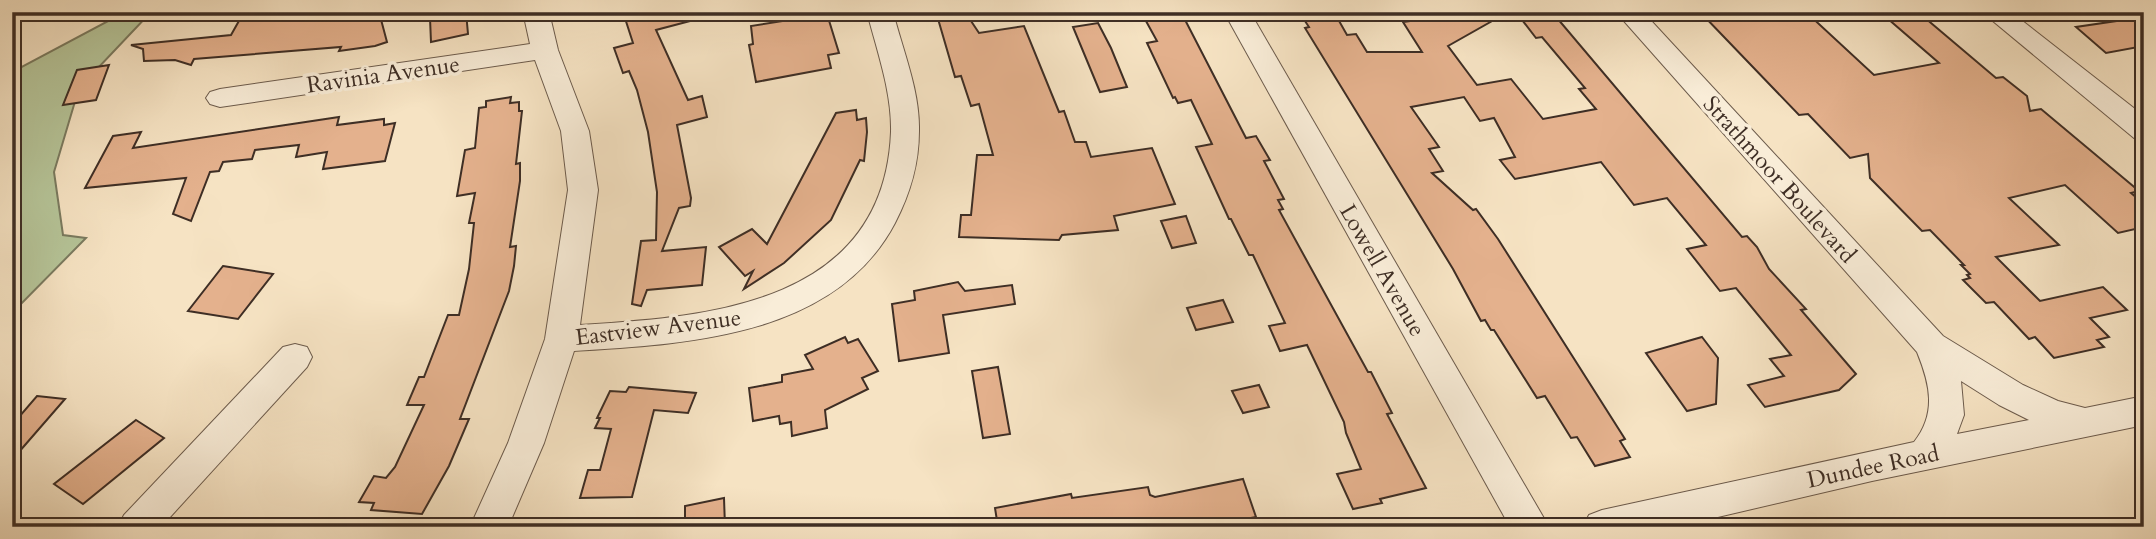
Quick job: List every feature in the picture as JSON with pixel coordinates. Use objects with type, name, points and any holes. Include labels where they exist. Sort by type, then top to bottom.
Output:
[{"type":"street","points":[[489,527],[526,443],[562,340],[583,190],[575,131],[545,50],[536,12]]},
{"type":"street","name":"Eastview Avenue","points":[[562,340],[702,327],[759,313],[797,298],[825,280],[864,247],[887,214],[904,162],[905,129],[901,102],[880,12]]},
{"type":"street","name":"Lowell Avenue","points":[[1237,12],[1530,527]]},
{"type":"street","name":"Strathmoor Boulevard","points":[[1629,12],[1931,345],[2011,395],[2051,414],[2085,423]]},
{"type":"street","points":[[1996,12],[2144,131]]},
{"type":"street","name":"Ravinia Avenue","points":[[220,98],[545,50]]},
{"type":"street","name":"Strathmoor Boulevard","points":[[1925,455],[1942,433],[1948,401],[1947,385],[1931,345]]},
{"type":"street","points":[[137,527],[295,357]]},
{"type":"street","name":"Dundee Road","points":[[1617,525],[1872,465],[2144,410]]},
{"type":"green space","points":[[125,12],[151,12],[79,88],[54,172],[63,235],[86,238],[12,310],[12,72]]},
{"type":"building","points":[[244,12],[379,12],[387,42],[339,51],[341,47],[194,59],[191,65],[175,60],[144,61],[143,49],[131,45],[231,35]]},
{"type":"building","points":[[433,12],[466,12],[468,34],[431,42],[430,18],[434,17]]},
{"type":"building","points":[[623,12],[693,12],[694,20],[656,30],[688,100],[702,96],[707,117],[677,125],[691,198],[690,206],[679,208],[662,251],[706,247],[702,285],[647,290],[641,306],[632,304],[641,241],[656,240],[657,192],[648,132],[637,90],[629,71],[623,73],[614,48],[633,43]]},
{"type":"building","points":[[936,12],[965,12],[979,33],[1024,26],[1059,112],[1064,111],[1075,142],[1086,142],[1091,157],[1152,148],[1175,204],[1114,216],[1118,230],[1062,235],[1059,240],[959,237],[961,215],[971,215],[977,155],[993,155],[979,104],[971,106],[961,76],[955,77]]},
{"type":"building","points":[[1141,12],[1181,12],[1246,138],[1256,136],[1270,160],[1264,161],[1284,199],[1278,200],[1283,209],[1279,210],[1368,372],[1371,372],[1392,413],[1387,414],[1426,488],[1380,499],[1382,503],[1353,509],[1337,474],[1361,469],[1344,422],[1307,345],[1280,351],[1269,326],[1285,323],[1253,255],[1249,255],[1229,219],[1196,147],[1212,144],[1191,100],[1178,103],[1175,97],[1173,98],[1147,43],[1157,41]]},
{"type":"building","points":[[1299,12],[1334,12],[1347,35],[1356,34],[1367,52],[1422,52],[1403,22],[1476,12],[1508,12],[1448,46],[1477,85],[1511,79],[1543,119],[1596,109],[1579,89],[1585,88],[1542,37],[1536,38],[1516,12],[1552,12],[1742,237],[1747,236],[1757,247],[1769,269],[1806,309],[1801,310],[1856,374],[1839,390],[1765,407],[1748,385],[1784,376],[1770,359],[1791,355],[1736,288],[1720,291],[1687,249],[1706,245],[1667,198],[1634,205],[1601,162],[1515,179],[1500,160],[1515,157],[1494,118],[1480,121],[1464,97],[1411,107],[1439,147],[1429,149],[1443,171],[1432,173],[1473,210],[1476,209],[1498,239],[1625,439],[1620,441],[1630,457],[1595,466],[1577,437],[1571,438],[1545,396],[1537,398],[1494,330],[1491,330],[1485,320],[1481,321],[1453,269],[1305,28],[1309,27]]},
{"type":"building","points":[[1700,12],[1749,12],[1755,19],[1806,12],[1874,75],[1939,63],[1880,12],[1918,12],[1996,78],[2003,77],[2027,96],[2030,111],[2041,109],[2139,191],[2131,193],[2144,204],[2144,227],[2118,233],[2065,185],[2009,198],[2059,245],[1996,257],[2040,301],[2103,287],[2127,310],[2090,318],[2109,337],[2097,340],[2104,347],[2054,358],[2035,337],[2029,339],[1994,302],[1986,303],[1963,280],[1970,278],[1967,275],[1970,274],[1930,230],[1922,231],[1870,178],[1868,154],[1850,158],[1808,114],[1799,115]]},
{"type":"building","points":[[827,14],[839,53],[828,55],[831,68],[756,82],[749,45],[753,44],[751,26]]},
{"type":"building","points":[[2144,17],[2144,46],[2106,53],[2076,27]]},
{"type":"building","points":[[1098,23],[1127,87],[1100,92],[1073,27]]},
{"type":"building","points":[[109,65],[96,100],[63,105],[77,70]]},
{"type":"building","points":[[511,97],[510,103],[519,102],[519,111],[522,111],[516,164],[520,163],[520,181],[510,247],[516,246],[514,266],[509,291],[460,419],[469,419],[449,466],[422,514],[371,510],[374,503],[359,502],[374,476],[386,478],[395,467],[424,405],[407,405],[419,377],[424,377],[448,315],[459,315],[469,269],[474,223],[469,223],[475,193],[457,196],[465,150],[475,148],[479,108],[486,107],[486,101]]},
{"type":"building","points":[[856,110],[857,120],[866,118],[864,161],[860,160],[831,220],[784,263],[744,289],[753,271],[745,276],[719,247],[752,229],[767,244],[836,113]]},
{"type":"building","points":[[339,117],[337,125],[384,119],[384,125],[395,123],[385,161],[323,169],[327,152],[296,157],[299,145],[255,150],[252,159],[223,162],[219,171],[210,172],[191,221],[173,214],[186,178],[85,188],[113,136],[141,132],[133,148]]},
{"type":"building","points":[[1186,216],[1196,243],[1172,248],[1161,221]]},
{"type":"building","points":[[223,266],[273,274],[238,319],[188,311]]},
{"type":"building","points":[[958,282],[965,291],[1012,285],[1015,304],[943,315],[949,353],[899,361],[892,304],[915,300],[914,291]]},
{"type":"building","points":[[1223,300],[1233,322],[1196,330],[1187,308]]},
{"type":"building","points":[[845,337],[848,343],[858,339],[878,371],[862,378],[868,389],[825,410],[827,428],[792,436],[791,422],[780,424],[779,416],[753,421],[749,388],[782,382],[782,375],[813,369],[805,355]]},
{"type":"building","points":[[1702,337],[1718,358],[1716,404],[1687,411],[1646,353]]},
{"type":"building","points":[[998,367],[1010,434],[983,438],[972,371]]},
{"type":"building","points":[[1259,385],[1269,407],[1243,413],[1232,391]]},
{"type":"building","points":[[629,387],[696,393],[688,413],[654,410],[632,497],[580,498],[588,470],[600,470],[611,429],[595,428],[600,418],[597,418],[610,391],[626,392]]},
{"type":"building","points":[[37,396],[65,399],[12,460],[12,425]]},
{"type":"building","points":[[136,420],[164,438],[83,504],[54,484]]},
{"type":"building","points":[[1243,479],[1256,517],[1204,527],[1188,527],[1185,519],[1132,527],[998,527],[995,508],[1071,494],[1072,498],[1148,487],[1150,495],[1155,497]]},
{"type":"building","points":[[724,498],[725,527],[685,527],[685,506]]}]
